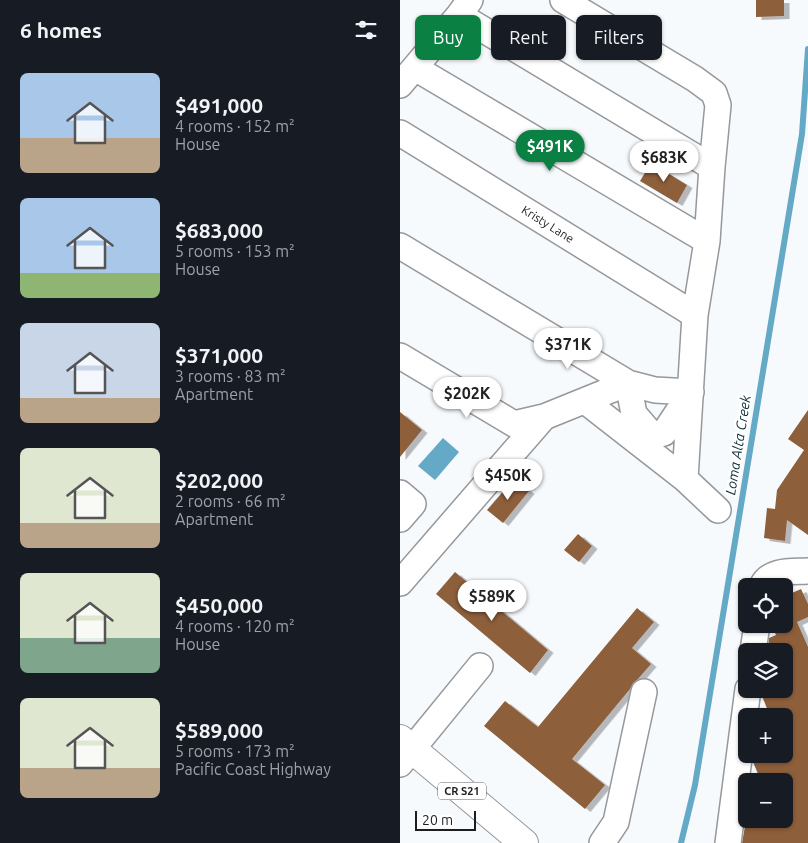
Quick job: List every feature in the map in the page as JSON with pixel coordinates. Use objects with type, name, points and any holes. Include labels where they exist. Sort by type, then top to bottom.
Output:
[{"type":"main road","name":"CR S21","points":[[404,751],[524,843]]},
{"type":"street","points":[[564,0],[695,79],[714,93],[718,105],[707,241],[695,315],[685,479]]},
{"type":"street","points":[[707,241],[407,77],[464,7],[712,167]]},
{"type":"street","name":"Kristy Lane","points":[[400,133],[695,315]]},
{"type":"street","points":[[400,246],[628,383],[655,390],[691,392]]},
{"type":"street","points":[[400,356],[514,424],[544,417],[628,383]]},
{"type":"street","points":[[628,383],[634,414],[653,436],[664,433],[691,392]]},
{"type":"street","points":[[585,401],[685,479],[718,510]]},
{"type":"street","points":[[400,582],[544,417]]},
{"type":"street","points":[[400,494],[413,504],[400,519]]},
{"type":"street","points":[[771,578],[780,572],[808,571]]},
{"type":"street","points":[[404,751],[480,666]]},
{"type":"street","points":[[602,843],[616,822],[644,692]]},
{"type":"street","points":[[728,843],[747,698]]},
{"type":"water","points":[[443,438],[459,452],[435,480],[418,466]]},
{"type":"building","points":[[756,0],[784,0],[784,16],[756,17]]},
{"type":"building","points":[[651,163],[687,185],[677,203],[640,181]]},
{"type":"building","points":[[808,410],[808,535],[787,520],[785,541],[764,538],[767,508],[775,509],[777,490],[804,450],[788,439]]},
{"type":"building","points":[[400,412],[422,430],[400,457]]},
{"type":"building","points":[[514,479],[529,491],[503,523],[487,510]]},
{"type":"building","points":[[578,534],[592,546],[579,562],[564,550]]},
{"type":"building","points":[[455,572],[548,650],[530,673],[436,594]]},
{"type":"building","points":[[801,589],[808,604],[808,617],[797,622],[808,647],[808,843],[742,843],[745,828],[793,828],[793,773],[758,773],[753,763],[793,763],[793,708],[767,708],[763,698],[793,698],[793,643],[769,643],[769,638],[776,635],[775,633],[793,633],[793,592]]},
{"type":"building","points":[[637,608],[654,622],[632,648],[651,664],[633,683],[572,759],[605,785],[585,809],[484,726],[505,701],[538,727]]},
{"type":"waterway","name":"Loma Alta Creek","points":[[681,843],[695,785],[802,134],[808,49]]}]
